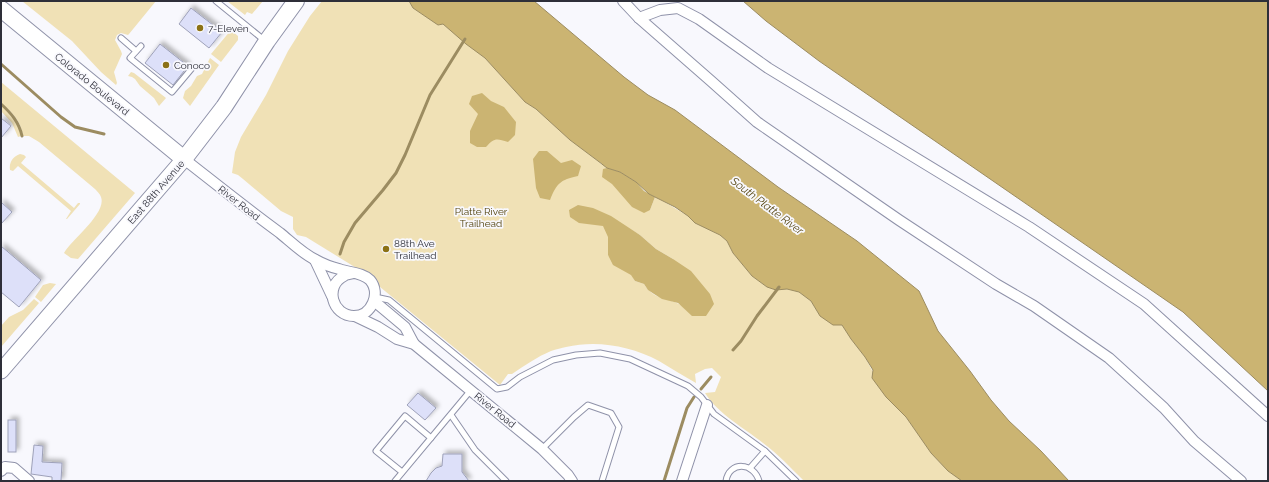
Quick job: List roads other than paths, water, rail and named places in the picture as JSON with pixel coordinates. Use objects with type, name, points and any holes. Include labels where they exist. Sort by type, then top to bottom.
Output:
[{"type":"main road","name":"East 88th Avenue","points":[[1,371],[184,159],[224,106],[267,41],[296,1]]},
{"type":"main road","name":"Colorado Boulevard","points":[[1,9],[184,159]]},
{"type":"street","points":[[623,1],[639,18],[757,122],[899,220],[996,284],[1034,306],[1109,358],[1164,408],[1194,441],[1241,481]]},
{"type":"street","points":[[639,18],[660,10],[678,8],[699,19],[768,68],[1029,227],[1144,304],[1268,416]]},
{"type":"street","name":"River Road","points":[[184,159],[245,208],[315,260],[353,273]]},
{"type":"street","name":"River Road","points":[[315,260],[332,296]]},
{"type":"street","points":[[353,273],[364,276],[374,287],[372,307],[361,315],[355,316],[347,315],[340,311],[334,304],[332,296],[333,288],[338,280],[344,275],[353,273]]},
{"type":"street","name":"River Road","points":[[374,299],[405,328],[414,344],[542,449],[572,481]]},
{"type":"street","name":"River Road","points":[[355,316],[378,327],[397,339],[414,344]]},
{"type":"street","points":[[682,481],[704,401]]},
{"type":"street","points":[[1,471],[5,467],[14,468],[29,481]]},
{"type":"lane","points":[[216,1],[267,41]]},
{"type":"lane","points":[[121,38],[136,51]]},
{"type":"lane","points":[[141,46],[130,58],[172,92],[192,67]]},
{"type":"lane","points":[[374,299],[389,300],[497,389],[507,387],[520,377],[553,360],[576,355],[600,353],[630,359],[688,386],[704,401],[714,414],[765,451],[796,481]]},
{"type":"lane","points":[[397,480],[402,472],[471,390]]},
{"type":"lane","points":[[542,449],[574,417],[588,406],[611,413],[619,427],[602,481]]},
{"type":"lane","points":[[451,415],[474,450],[506,481]]},
{"type":"lane","points":[[402,472],[376,450],[405,416],[431,438]]},
{"type":"lane","points":[[750,468],[765,451]]},
{"type":"lane","points":[[726,481],[729,472],[739,467],[750,468],[757,475],[759,481]]},
{"type":"water","name":"South Platte River","points":[[409,1],[534,1],[624,77],[648,95],[675,110],[778,187],[857,241],[919,291],[938,331],[991,400],[1009,421],[1041,451],[1069,481],[962,481],[948,471],[931,453],[906,417],[886,397],[872,378],[873,370],[842,325],[833,325],[820,316],[811,301],[799,292],[787,289],[776,290],[767,287],[752,276],[733,253],[727,241],[720,235],[695,223],[675,207],[649,194],[636,182],[620,172],[607,168],[570,140],[536,109],[525,102],[485,58],[443,24],[438,25],[413,8]]},
{"type":"water","points":[[743,1],[1268,1],[1268,391],[1183,312],[819,61],[766,21]]},
{"type":"waterway","points":[[340,254],[344,242],[355,223],[396,173],[430,95],[465,39]]},
{"type":"waterway","points":[[1,64],[61,117],[75,127],[104,134]]},
{"type":"waterway","points":[[1,104],[14,118],[19,126],[22,136]]},
{"type":"waterway","points":[[733,350],[779,287]]},
{"type":"waterway","points":[[701,389],[711,377]]},
{"type":"waterway","points":[[664,481],[687,408],[694,397]]},
{"type":"place","name":"7-Eleven","points":[[200,28]]},
{"type":"place","name":"Conoco","points":[[166,65]]},
{"type":"place","name":"88th Ave Trailhead","points":[[386,249]]},
{"type":"park label","name":"Platte River Trailhead","points":[[481,216]]}]
